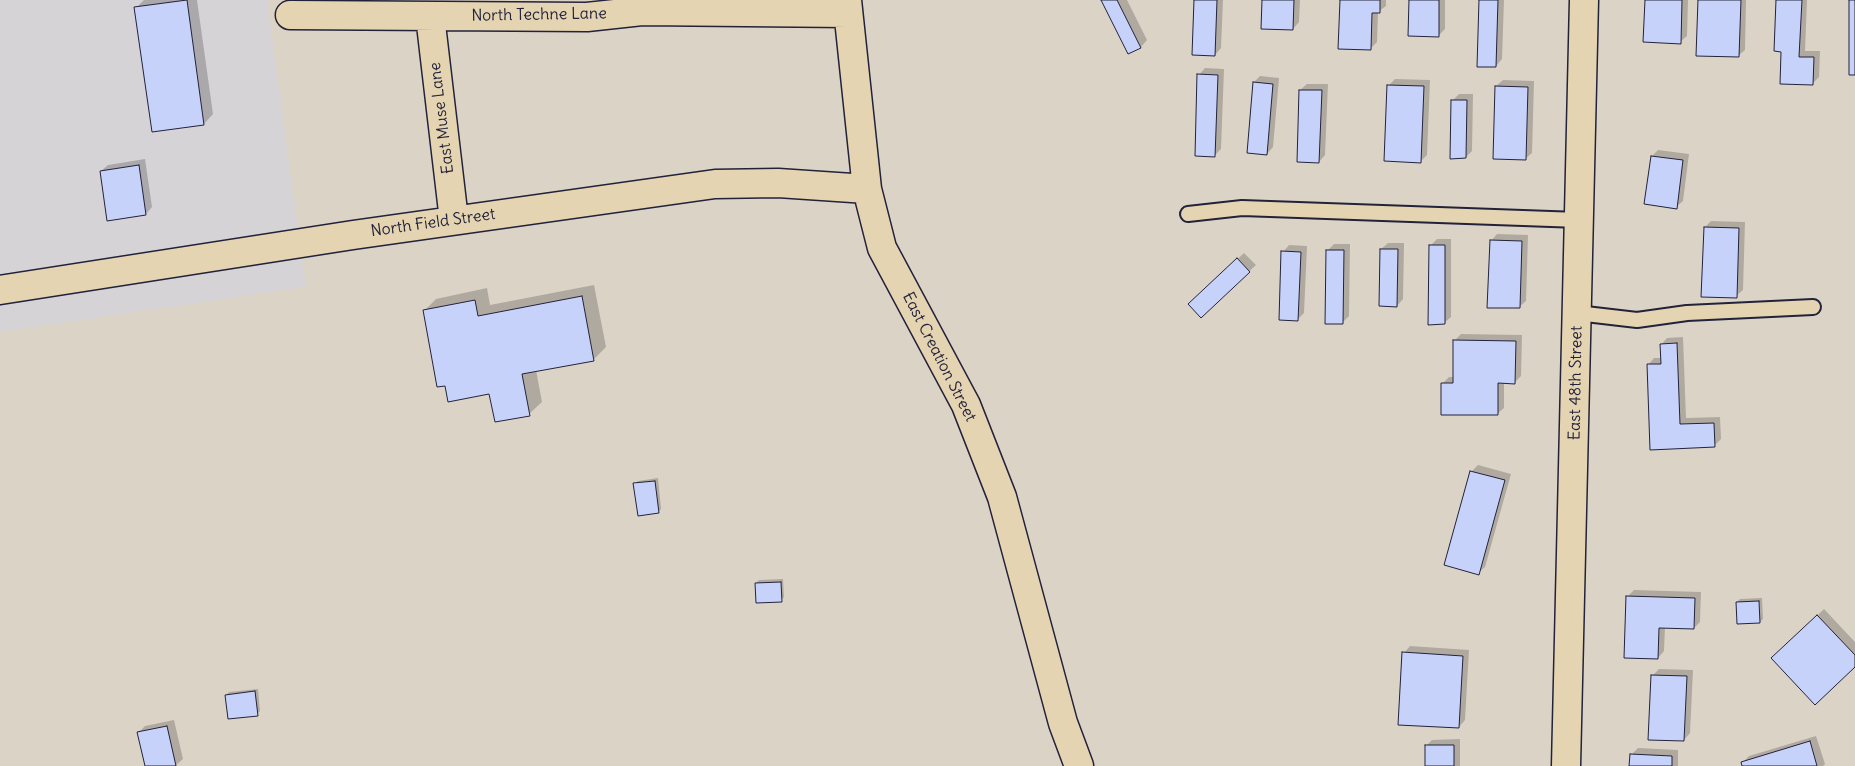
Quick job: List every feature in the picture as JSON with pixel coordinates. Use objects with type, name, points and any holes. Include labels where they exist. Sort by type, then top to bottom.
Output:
[{"type":"street","name":"East 48th Street","points":[[1566,766],[1584,0]]},
{"type":"street","name":"North Techne Lane","points":[[290,15],[587,17],[642,11],[848,6]]},
{"type":"street","name":"East Creation Street","points":[[848,6],[868,189],[882,248],[966,405],[1002,497],[1063,723],[1079,766]]},
{"type":"street","name":"East Muse Lane","points":[[430,16],[454,220]]},
{"type":"street","name":"North Field Street","points":[[0,290],[343,236],[715,184],[778,183],[868,189]]},
{"type":"lane","points":[[1188,214],[1242,208],[1579,220]]},
{"type":"lane","points":[[1577,313],[1637,320],[1687,312],[1813,307]]},
{"type":"shaded area","points":[[0,0],[267,0],[306,287],[0,332]]},
{"type":"building","points":[[187,0],[204,125],[152,132],[134,7]]},
{"type":"building","points":[[1101,0],[1117,0],[1141,48],[1128,54]]},
{"type":"building","points":[[1194,0],[1217,0],[1215,56],[1192,55]]},
{"type":"building","points":[[1262,0],[1294,0],[1293,30],[1261,29]]},
{"type":"building","points":[[1340,0],[1380,0],[1380,13],[1372,13],[1371,50],[1338,49]]},
{"type":"building","points":[[1409,0],[1439,0],[1439,37],[1408,36]]},
{"type":"building","points":[[1479,0],[1498,0],[1496,67],[1477,67]]},
{"type":"building","points":[[1645,0],[1682,0],[1681,44],[1643,42]]},
{"type":"building","points":[[1698,0],[1741,0],[1739,57],[1696,56]]},
{"type":"building","points":[[1776,0],[1802,0],[1799,57],[1814,57],[1813,85],[1780,84],[1781,52],[1774,51]]},
{"type":"building","points":[[1849,0],[1855,0],[1855,75],[1849,75]]},
{"type":"building","points":[[1197,74],[1218,75],[1215,157],[1195,156]]},
{"type":"building","points":[[1253,82],[1273,84],[1267,155],[1247,153]]},
{"type":"building","points":[[1387,85],[1424,86],[1421,163],[1384,161]]},
{"type":"building","points":[[1495,86],[1528,87],[1526,160],[1493,159]]},
{"type":"building","points":[[1299,90],[1322,90],[1319,163],[1297,162]]},
{"type":"building","points":[[1451,100],[1467,100],[1466,158],[1450,159]]},
{"type":"building","points":[[1651,156],[1683,160],[1677,209],[1644,204]]},
{"type":"building","points":[[139,165],[146,215],[107,221],[100,171]]},
{"type":"building","points":[[1704,227],[1739,228],[1737,298],[1701,297]]},
{"type":"building","points":[[1490,240],[1522,241],[1520,308],[1487,308]]},
{"type":"building","points":[[1429,245],[1445,245],[1445,324],[1428,325]]},
{"type":"building","points":[[1380,249],[1398,249],[1397,307],[1379,306]]},
{"type":"building","points":[[1326,250],[1344,250],[1343,324],[1325,324]]},
{"type":"building","points":[[1281,251],[1301,252],[1298,321],[1279,320]]},
{"type":"building","points":[[1237,258],[1250,272],[1201,318],[1188,304]]},
{"type":"building","points":[[582,296],[594,361],[522,374],[530,416],[495,422],[489,394],[448,402],[445,386],[437,387],[423,310],[475,300],[478,316]]},
{"type":"building","points":[[1453,340],[1516,341],[1515,384],[1498,383],[1498,415],[1441,415],[1441,383],[1453,383]]},
{"type":"building","points":[[1677,343],[1680,424],[1714,423],[1715,447],[1650,450],[1647,364],[1661,364],[1660,344]]},
{"type":"building","points":[[1470,471],[1505,480],[1479,575],[1444,565]]},
{"type":"building","points":[[655,481],[659,513],[638,516],[633,483]]},
{"type":"building","points":[[781,582],[782,602],[756,603],[755,583]]},
{"type":"building","points":[[1626,596],[1695,598],[1694,629],[1659,628],[1658,659],[1624,658]]},
{"type":"building","points":[[1759,601],[1760,623],[1737,624],[1736,602]]},
{"type":"building","points":[[1817,615],[1855,655],[1855,667],[1815,705],[1771,658]]},
{"type":"building","points":[[1402,652],[1463,656],[1459,728],[1398,725]]},
{"type":"building","points":[[1651,675],[1687,676],[1684,741],[1648,740]]},
{"type":"building","points":[[255,691],[258,716],[228,719],[225,695]]},
{"type":"building","points":[[167,726],[176,766],[145,766],[137,732]]},
{"type":"building","points":[[1810,741],[1817,766],[1742,766],[1741,762]]},
{"type":"building","points":[[1425,745],[1454,745],[1454,766],[1425,766]]},
{"type":"building","points":[[1630,754],[1672,756],[1672,766],[1629,766]]}]
